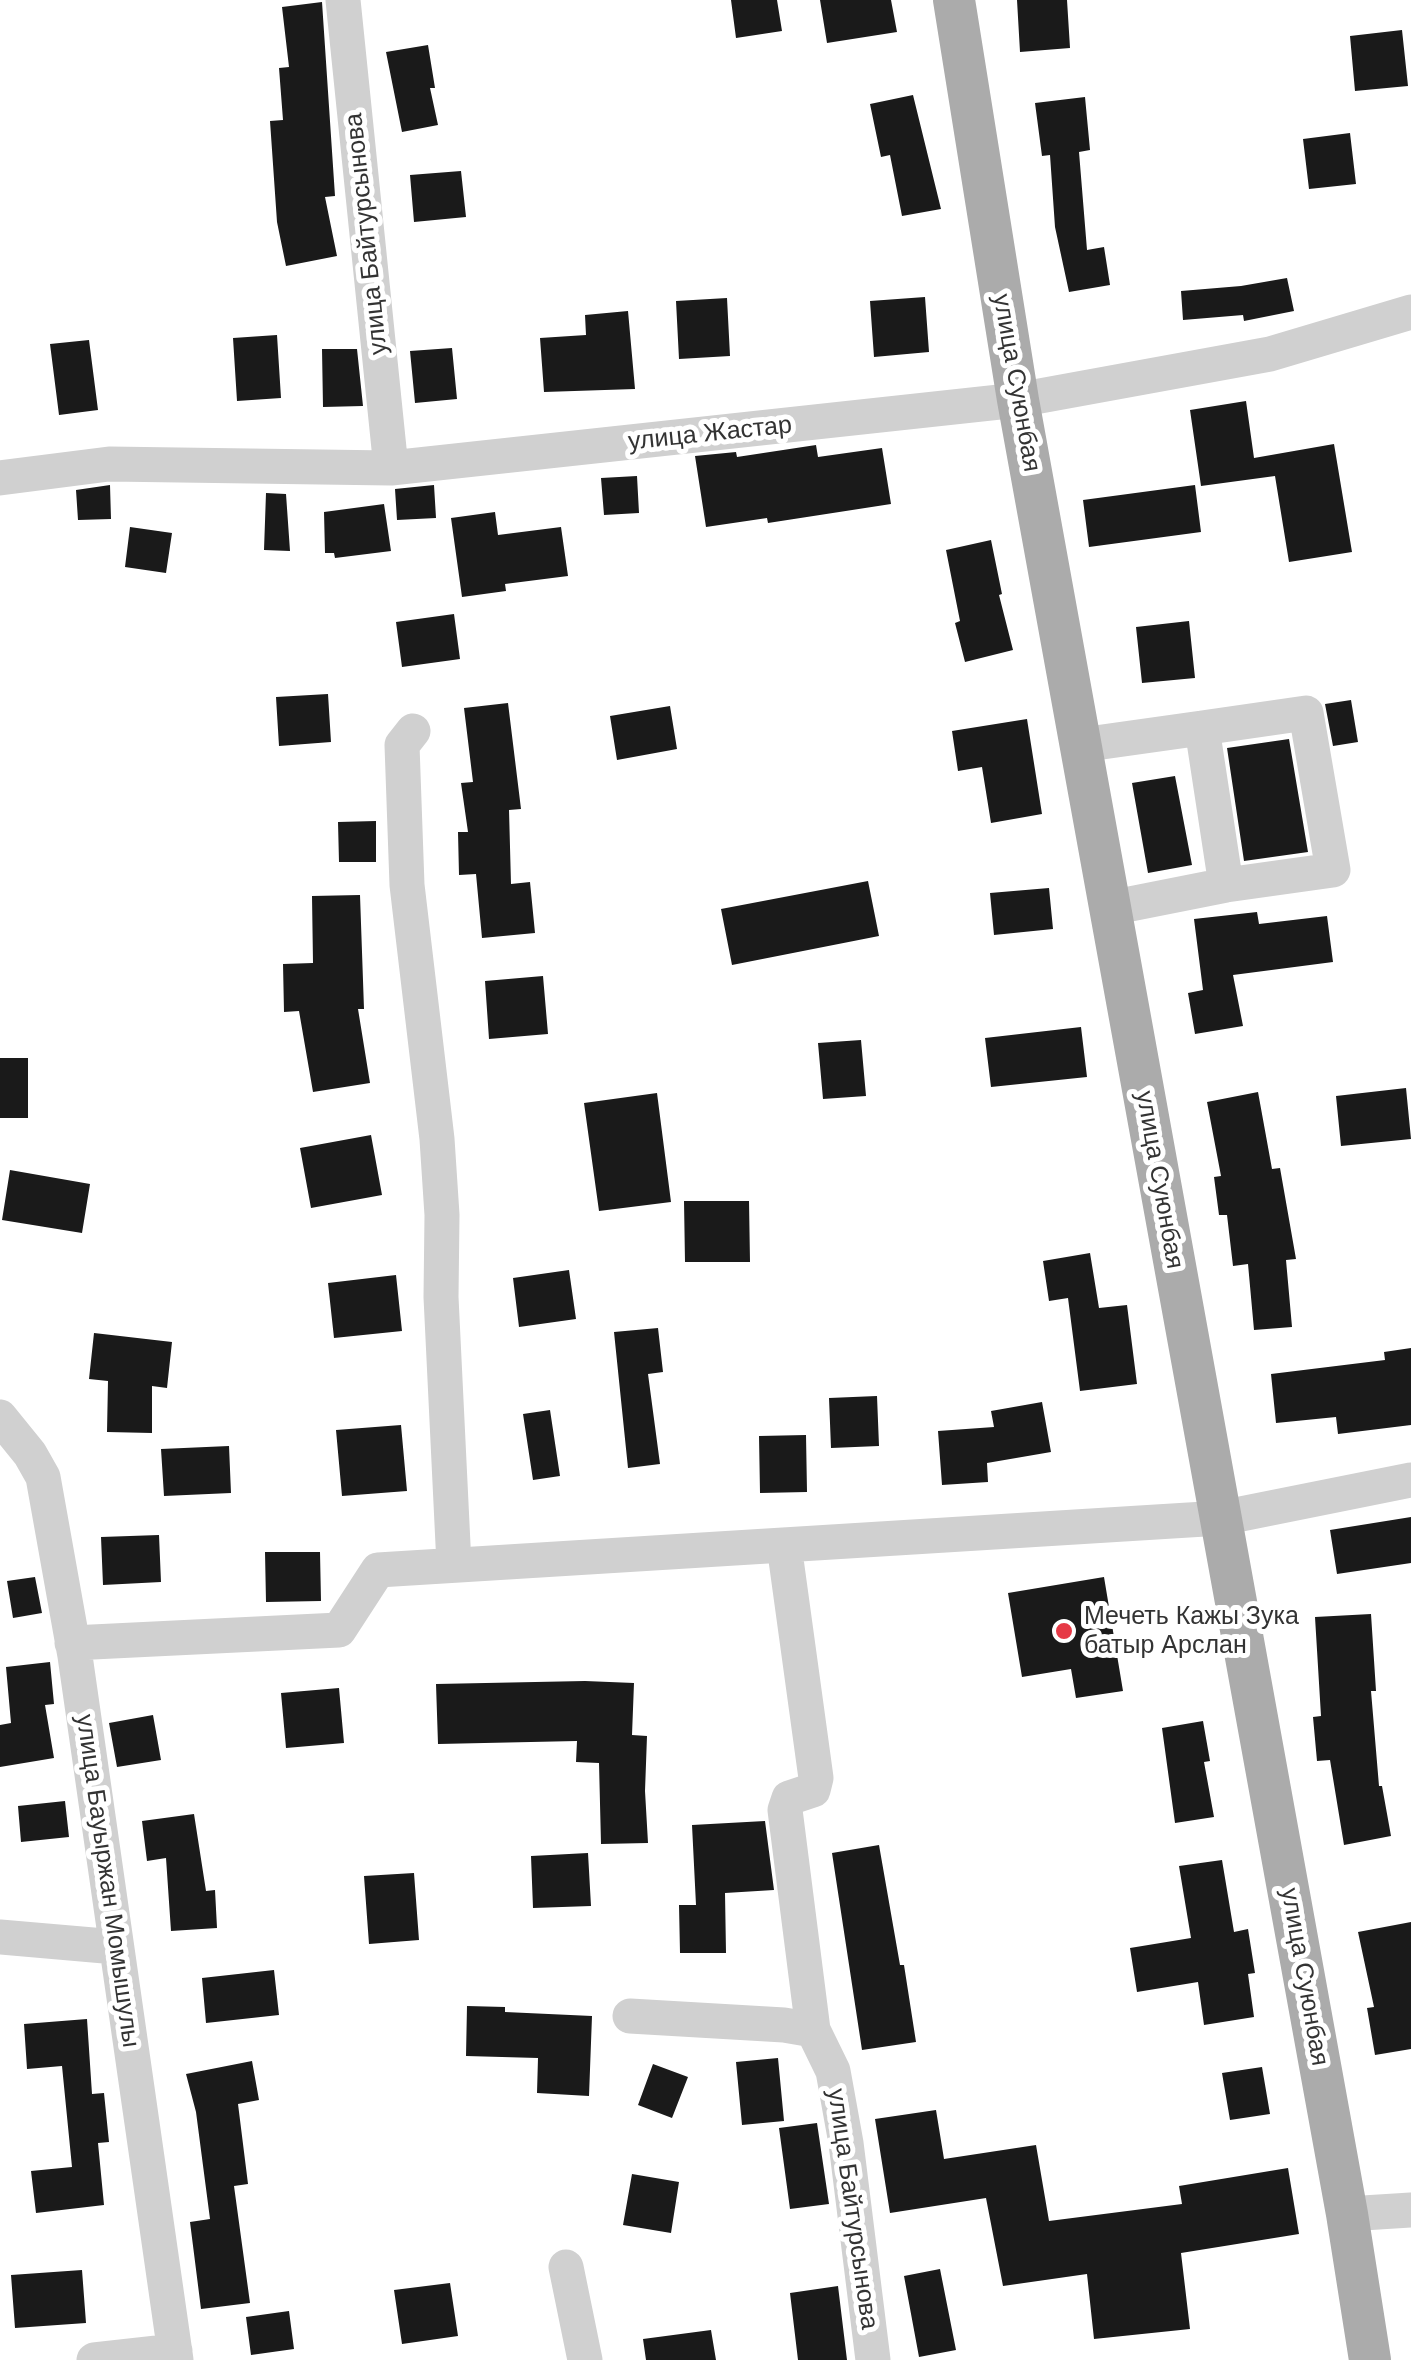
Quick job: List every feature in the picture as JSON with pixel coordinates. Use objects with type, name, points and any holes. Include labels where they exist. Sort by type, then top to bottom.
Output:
[{"type":"main road","name":"улица Суюнбая","points":[[954,0],[1018,400],[1348,2214],[1370,2360]]},
{"type":"street","name":"улица Байтурсынова","points":[[343,0],[391,468]]},
{"type":"street","name":"улица Жастар","points":[[0,478],[109,464],[391,468],[1018,400],[1270,354],[1411,312]]},
{"type":"street","points":[[1081,745],[1306,713],[1334,870],[1226,885],[1110,908]]},
{"type":"street","points":[[1202,728],[1226,885]]},
{"type":"street","points":[[413,731],[402,744],[406,885],[438,1158],[454,1565]]},
{"type":"street","name":"улица Бауыржан Момышулы","points":[[0,1417],[43,1477],[72,1643],[175,2356]]},
{"type":"street","points":[[72,1643],[339,1630],[378,1570],[1220,1518],[1411,1480]]},
{"type":"street","name":"улица Байтурсынова","points":[[784,1545],[816,1778],[813,1790],[789,1798],[785,1810],[814,2030],[833,2072],[873,2360]]},
{"type":"street","points":[[0,1938],[116,1947]]},
{"type":"street","points":[[630,2016],[814,2030]]},
{"type":"street","points":[[1348,2214],[1411,2210]]},
{"type":"street","points":[[566,2267],[585,2360]]},
{"type":"street","points":[[94,2360],[175,2356]]},
{"type":"building","points":[[731,0],[777,0],[782,31],[736,38]]},
{"type":"building","points":[[820,0],[891,0],[897,32],[827,43]]},
{"type":"building","points":[[1017,0],[1067,0],[1070,48],[1020,52]]},
{"type":"building","points":[[322,2],[335,196],[325,197],[337,256],[286,266],[277,222],[270,121],[283,120],[279,68],[289,67],[282,7]]},
{"type":"building","points":[[1402,30],[1408,86],[1355,91],[1350,36]]},
{"type":"building","points":[[428,45],[435,88],[430,88],[438,125],[402,132],[386,52]]},
{"type":"building","points":[[913,95],[941,209],[902,216],[890,155],[881,157],[870,104]]},
{"type":"building","points":[[1085,97],[1090,150],[1079,152],[1087,250],[1104,247],[1110,285],[1069,292],[1055,227],[1050,155],[1042,156],[1035,103]]},
{"type":"building","points":[[1350,133],[1356,184],[1309,189],[1303,139]]},
{"type":"building","points":[[461,171],[466,217],[414,222],[410,175]]},
{"type":"building","points":[[1287,278],[1294,311],[1244,321],[1243,315],[1183,320],[1181,291]]},
{"type":"building","points":[[925,297],[929,352],[874,357],[870,301]]},
{"type":"building","points":[[727,298],[730,356],[679,359],[676,301]]},
{"type":"building","points":[[628,311],[635,389],[544,392],[540,338],[586,335],[585,315]]},
{"type":"building","points":[[277,335],[281,398],[237,401],[233,338]]},
{"type":"building","points":[[89,340],[98,410],[59,415],[50,344]]},
{"type":"building","points":[[452,348],[457,399],[415,403],[410,351]]},
{"type":"building","points":[[322,349],[357,349],[363,406],[323,407]]},
{"type":"building","points":[[1246,401],[1254,458],[1334,444],[1352,552],[1289,562],[1275,476],[1201,486],[1190,410]]},
{"type":"building","points":[[816,445],[818,457],[882,448],[891,504],[768,523],[767,518],[706,527],[695,456],[736,452],[737,457]]},
{"type":"building","points":[[637,476],[639,513],[604,515],[601,478]]},
{"type":"building","points":[[110,485],[111,519],[78,520],[76,490]]},
{"type":"building","points":[[434,485],[436,518],[397,520],[395,489]]},
{"type":"building","points":[[1195,485],[1201,532],[1089,547],[1083,500]]},
{"type":"building","points":[[266,493],[286,494],[290,551],[264,550]]},
{"type":"building","points":[[384,504],[391,551],[335,558],[334,553],[325,553],[324,512]]},
{"type":"building","points":[[495,512],[498,535],[561,527],[568,576],[505,584],[506,591],[462,597],[451,518]]},
{"type":"building","points":[[130,527],[172,533],[166,573],[125,567]]},
{"type":"building","points":[[991,540],[1013,650],[965,662],[955,623],[960,621],[946,550]]},
{"type":"building","points":[[454,614],[460,659],[402,667],[396,622]]},
{"type":"building","points":[[1189,621],[1195,678],[1142,683],[1136,627]]},
{"type":"building","points":[[328,694],[331,742],[279,746],[276,697]]},
{"type":"building","points":[[1351,700],[1358,742],[1333,746],[1325,704]]},
{"type":"building","points":[[508,703],[521,809],[509,810],[511,884],[530,882],[535,933],[482,938],[476,874],[459,875],[458,832],[468,832],[461,783],[473,782],[464,708]]},
{"type":"building","points":[[670,706],[677,749],[617,760],[610,716]]},
{"type":"building","points":[[1027,719],[1042,814],[991,823],[982,767],[958,771],[952,731]]},
{"type":"building","points":[[1289,739],[1308,852],[1244,861],[1227,748]]},
{"type":"building","points":[[1175,776],[1192,865],[1148,873],[1132,783]]},
{"type":"building","points":[[376,821],[376,862],[339,862],[338,822]]},
{"type":"building","points":[[868,881],[879,936],[732,965],[721,909]]},
{"type":"building","points":[[1049,888],[1053,929],[994,935],[990,893]]},
{"type":"building","points":[[360,895],[364,1009],[358,1009],[370,1083],[313,1092],[299,1011],[284,1012],[283,964],[313,963],[312,896]]},
{"type":"building","points":[[1257,912],[1259,924],[1327,916],[1333,962],[1233,975],[1243,1026],[1195,1034],[1188,993],[1203,990],[1194,919]]},
{"type":"building","points":[[543,976],[548,1034],[489,1039],[485,981]]},
{"type":"building","points":[[1081,1027],[1087,1077],[991,1087],[985,1038]]},
{"type":"building","points":[[861,1040],[866,1096],[823,1099],[818,1043]]},
{"type":"building","points":[[0,1058],[28,1058],[28,1118],[0,1118]]},
{"type":"building","points":[[1406,1088],[1411,1139],[1341,1146],[1336,1096]]},
{"type":"building","points":[[1258,1092],[1272,1169],[1280,1168],[1296,1259],[1286,1260],[1292,1327],[1254,1330],[1248,1264],[1233,1266],[1227,1215],[1219,1215],[1214,1177],[1221,1176],[1207,1102]]},
{"type":"building","points":[[657,1093],[671,1202],[599,1211],[584,1103]]},
{"type":"building","points":[[371,1135],[382,1195],[311,1208],[300,1148]]},
{"type":"building","points":[[10,1170],[90,1184],[82,1233],[2,1220]]},
{"type":"building","points":[[684,1201],[749,1201],[750,1262],[685,1262]]},
{"type":"building","points":[[1090,1253],[1099,1308],[1127,1305],[1137,1384],[1080,1391],[1068,1298],[1049,1301],[1043,1261]]},
{"type":"building","points":[[569,1270],[576,1319],[519,1327],[513,1278]]},
{"type":"building","points":[[396,1275],[402,1331],[334,1338],[328,1283]]},
{"type":"building","points":[[658,1328],[663,1372],[648,1374],[660,1464],[628,1468],[614,1332]]},
{"type":"building","points":[[94,1333],[172,1342],[167,1388],[152,1386],[152,1433],[107,1432],[108,1381],[89,1379]]},
{"type":"building","points":[[1411,1348],[1411,1425],[1338,1434],[1336,1417],[1276,1423],[1271,1374],[1385,1360],[1384,1352]]},
{"type":"building","points":[[877,1396],[879,1446],[831,1448],[829,1398]]},
{"type":"building","points":[[1042,1402],[1051,1452],[987,1463],[988,1482],[942,1485],[938,1431],[994,1427],[991,1411]]},
{"type":"building","points":[[550,1410],[560,1476],[533,1480],[523,1414]]},
{"type":"building","points":[[401,1425],[407,1491],[342,1496],[336,1430]]},
{"type":"building","points":[[806,1435],[807,1492],[760,1493],[759,1436]]},
{"type":"building","points":[[229,1446],[231,1493],[164,1496],[161,1449]]},
{"type":"building","points":[[1411,1517],[1411,1563],[1337,1574],[1330,1530]]},
{"type":"building","points":[[159,1535],[161,1582],[103,1585],[101,1537]]},
{"type":"building","points":[[265,1552],[320,1552],[321,1601],[266,1602]]},
{"type":"building","points":[[35,1577],[42,1613],[13,1618],[7,1581]]},
{"type":"building","name":"Мечеть Кажы Зука батыр Арслан","points":[[1104,1577],[1123,1691],[1076,1698],[1071,1669],[1022,1677],[1008,1593]]},
{"type":"building","points":[[1371,1614],[1376,1691],[1371,1691],[1379,1786],[1391,1836],[1344,1845],[1330,1760],[1317,1761],[1313,1717],[1321,1716],[1315,1617]]},
{"type":"building","points":[[50,1662],[54,1704],[45,1705],[54,1758],[0,1767],[0,1725],[11,1723],[6,1667]]},
{"type":"building","points":[[634,1683],[632,1735],[647,1736],[648,1843],[601,1844],[599,1763],[576,1762],[577,1741],[438,1744],[436,1684]]},
{"type":"building","points":[[339,1688],[344,1743],[286,1748],[281,1693]]},
{"type":"building","points":[[153,1715],[161,1760],[117,1767],[109,1723]]},
{"type":"building","points":[[1203,1721],[1210,1761],[1204,1762],[1214,1817],[1175,1823],[1162,1728]]},
{"type":"building","points":[[65,1801],[69,1837],[21,1842],[18,1806]]},
{"type":"building","points":[[194,1814],[206,1891],[215,1890],[217,1928],[171,1931],[166,1858],[147,1861],[142,1821]]},
{"type":"building","points":[[765,1821],[774,1890],[725,1893],[726,1953],[680,1953],[679,1905],[696,1905],[692,1825]]},
{"type":"building","points":[[879,1845],[916,2042],[862,2050],[832,1853]]},
{"type":"building","points":[[588,1853],[591,1906],[533,1908],[531,1856]]},
{"type":"building","points":[[1222,1860],[1234,1932],[1248,1929],[1255,1973],[1248,1974],[1254,2017],[1204,2025],[1198,1982],[1137,1992],[1130,1948],[1191,1938],[1179,1866]]},
{"type":"building","points":[[414,1873],[419,1940],[369,1944],[364,1876]]},
{"type":"building","points":[[1411,1922],[1411,2049],[1375,2055],[1367,2008],[1374,2007],[1358,1932]]},
{"type":"building","points":[[274,1970],[279,2015],[206,2023],[202,1978]]},
{"type":"building","points":[[467,2006],[592,2016],[589,2096],[537,2093],[538,2058],[466,2056]]},
{"type":"building","points":[[87,2019],[92,2094],[104,2093],[109,2142],[98,2143],[104,2205],[36,2213],[31,2171],[72,2167],[62,2066],[27,2069],[24,2024]]},
{"type":"building","points":[[778,2058],[784,2121],[742,2125],[736,2062]]},
{"type":"building","points":[[252,2061],[259,2100],[238,2104],[248,2184],[234,2186],[250,2303],[201,2309],[190,2222],[210,2219],[196,2112],[186,2074]]},
{"type":"building","points":[[653,2064],[688,2077],[672,2118],[638,2105]]},
{"type":"building","points":[[1262,2067],[1270,2114],[1230,2120],[1222,2073]]},
{"type":"building","points":[[936,2110],[944,2159],[1036,2145],[1049,2221],[1182,2204],[1179,2186],[1288,2168],[1299,2234],[1181,2253],[1190,2329],[1094,2339],[1087,2274],[1003,2286],[986,2198],[890,2213],[875,2119]]},
{"type":"building","points":[[817,2123],[829,2204],[790,2209],[779,2128]]},
{"type":"building","points":[[632,2174],[679,2182],[671,2233],[623,2225]]},
{"type":"building","points":[[940,2269],[956,2350],[919,2357],[904,2276]]},
{"type":"building","points":[[82,2270],[86,2323],[15,2328],[11,2275]]},
{"type":"building","points":[[450,2283],[458,2336],[402,2344],[394,2290]]},
{"type":"building","points":[[838,2286],[847,2360],[798,2360],[790,2293]]},
{"type":"building","points":[[289,2311],[294,2349],[251,2355],[246,2317]]},
{"type":"building","points":[[711,2330],[716,2360],[646,2360],[643,2339]]},
{"type":"place","name":"Мечеть Кажы Зука батыр Арслан","points":[[1064,1631]]}]
